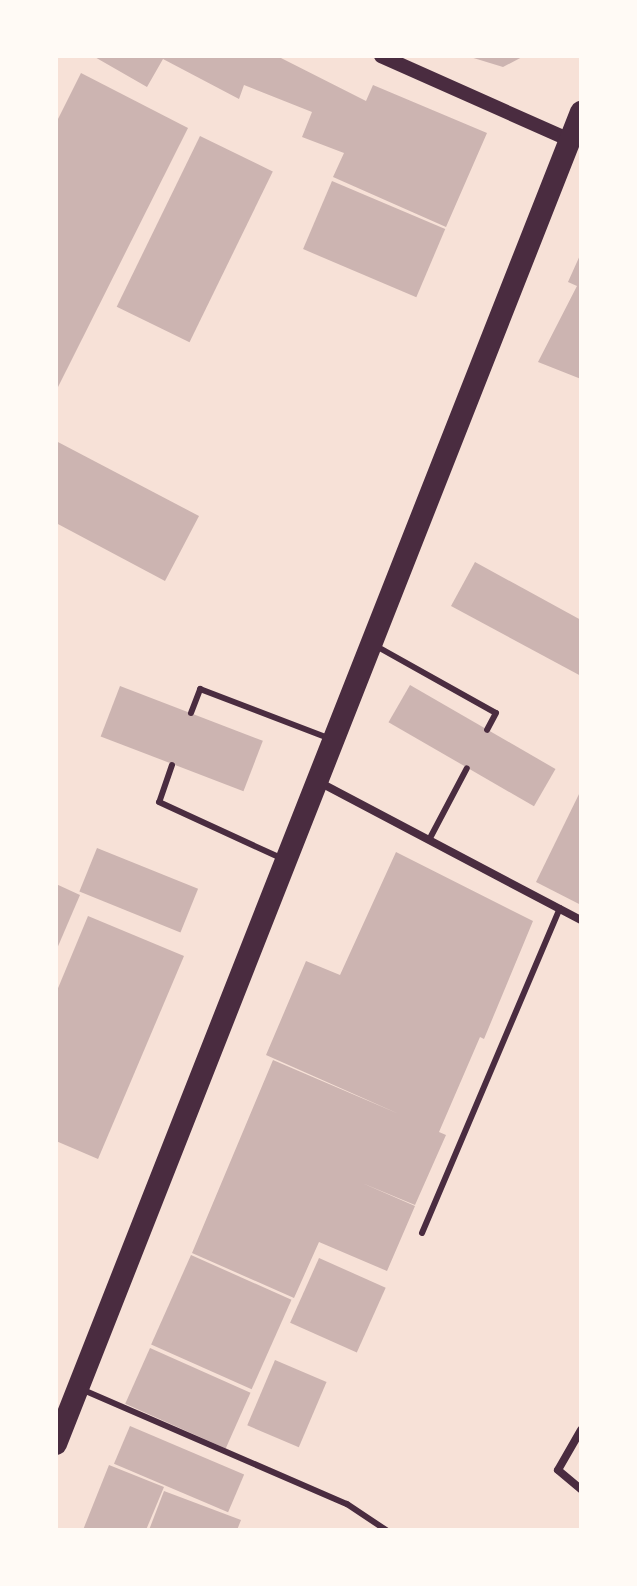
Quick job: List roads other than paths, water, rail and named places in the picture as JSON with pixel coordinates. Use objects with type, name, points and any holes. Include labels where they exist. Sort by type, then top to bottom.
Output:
[{"type":"highway","points":[[56,1444],[371,644],[576,142],[581,112]]},
{"type":"street","points":[[381,56],[576,142]]},
{"type":"street","points":[[318,781],[581,920]]},
{"type":"street","points":[[581,1430],[558,1470],[581,1489]]},
{"type":"lane","points":[[371,644],[496,713],[487,730]]},
{"type":"lane","points":[[191,713],[200,689],[334,740]]},
{"type":"lane","points":[[172,765],[159,802],[287,860]]},
{"type":"lane","points":[[429,840],[467,768]]},
{"type":"lane","points":[[422,1233],[560,908]]},
{"type":"lane","points":[[78,1387],[347,1504],[386,1530]]}]
